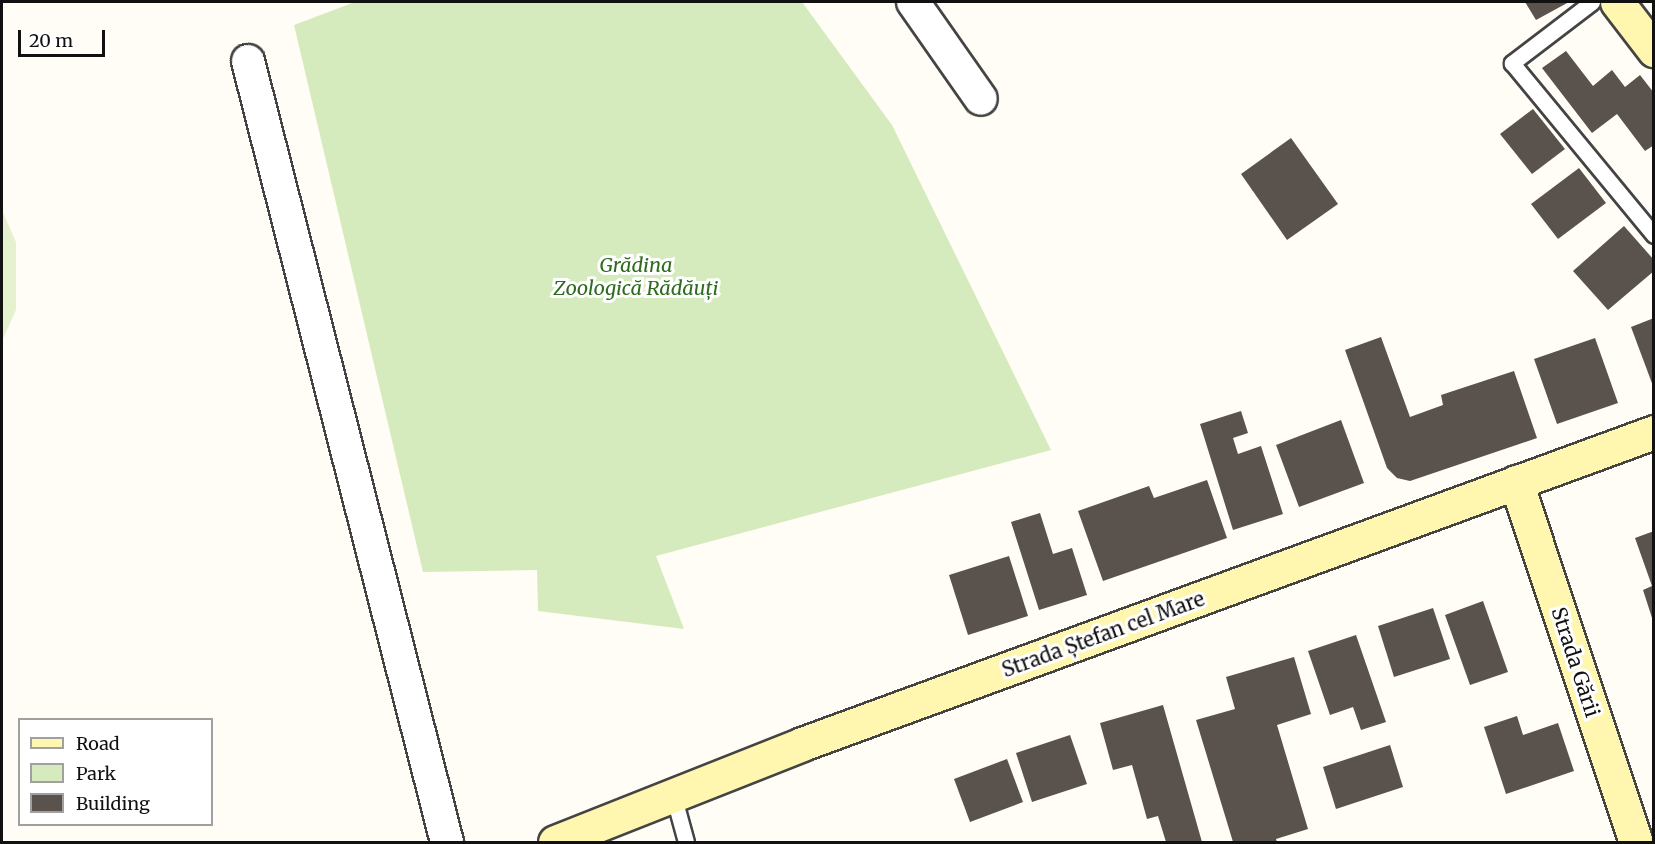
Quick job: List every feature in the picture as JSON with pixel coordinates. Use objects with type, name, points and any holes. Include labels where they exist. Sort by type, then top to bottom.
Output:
[{"type":"main road","points":[[1617,2],[1653,50]]},
{"type":"main road","name":"Strada Ștefan cel Mare","points":[[555,843],[674,798],[813,740],[1653,432]]},
{"type":"main road","name":"Strada Gării","points":[[1516,482],[1636,843]]},
{"type":"street","points":[[913,2],[981,99]]},
{"type":"street","points":[[248,61],[447,843]]},
{"type":"lane","points":[[1592,2],[1512,63],[1653,235]]},
{"type":"lane","points":[[674,798],[686,843]]},
{"type":"green space","name":"Grădina Zoologică Rădăuți","points":[[355,2],[802,2],[892,125],[1051,450],[656,556],[684,629],[538,611],[537,570],[423,572],[294,25]]},
{"type":"green space","points":[[2,210],[16,242],[16,310],[2,341]]},
{"type":"building","points":[[1525,2],[1569,2],[1536,20]]},
{"type":"building","points":[[1566,51],[1593,86],[1612,70],[1625,87],[1640,75],[1654,93],[1654,145],[1645,151],[1617,114],[1592,133],[1542,68]]},
{"type":"building","points":[[1533,109],[1565,149],[1532,174],[1500,134]]},
{"type":"building","points":[[1291,138],[1338,204],[1287,240],[1241,174]]},
{"type":"building","points":[[1579,168],[1606,203],[1558,239],[1531,204]]},
{"type":"building","points":[[1624,226],[1654,260],[1654,271],[1608,310],[1573,271]]},
{"type":"building","points":[[1654,318],[1654,386],[1653,386],[1631,327]]},
{"type":"building","points":[[1381,337],[1410,417],[1443,405],[1441,395],[1514,371],[1537,438],[1410,481],[1397,478],[1387,468],[1345,350]]},
{"type":"building","points":[[1595,338],[1618,403],[1557,424],[1534,359]]},
{"type":"building","points":[[1241,411],[1248,433],[1233,438],[1238,454],[1261,446],[1283,514],[1233,530],[1200,424]]},
{"type":"building","points":[[1341,420],[1364,483],[1299,507],[1276,445]]},
{"type":"building","points":[[1207,480],[1227,538],[1103,581],[1078,511],[1149,486],[1154,498]]},
{"type":"building","points":[[1040,513],[1053,554],[1072,548],[1087,595],[1039,610],[1011,522]]},
{"type":"building","points":[[1654,531],[1653,621],[1643,590],[1652,586],[1635,538]]},
{"type":"building","points":[[1009,556],[1028,616],[968,635],[949,575]]},
{"type":"building","points":[[1483,601],[1508,672],[1470,685],[1445,615]]},
{"type":"building","points":[[1433,608],[1450,659],[1394,677],[1378,626]]},
{"type":"building","points":[[1356,635],[1386,722],[1361,730],[1353,707],[1330,715],[1308,651]]},
{"type":"building","points":[[1294,657],[1311,714],[1277,725],[1308,829],[1276,839],[1277,842],[1233,842],[1196,720],[1235,709],[1226,677]]},
{"type":"building","points":[[1163,705],[1202,842],[1166,842],[1158,816],[1147,819],[1132,765],[1113,770],[1100,723]]},
{"type":"building","points":[[1517,716],[1523,735],[1558,723],[1574,771],[1506,794],[1484,727]]},
{"type":"building","points":[[1070,735],[1087,784],[1032,802],[1016,753]]},
{"type":"building","points":[[1390,745],[1403,787],[1336,809],[1323,767]]},
{"type":"building","points":[[1007,759],[1023,802],[970,822],[954,779]]}]
